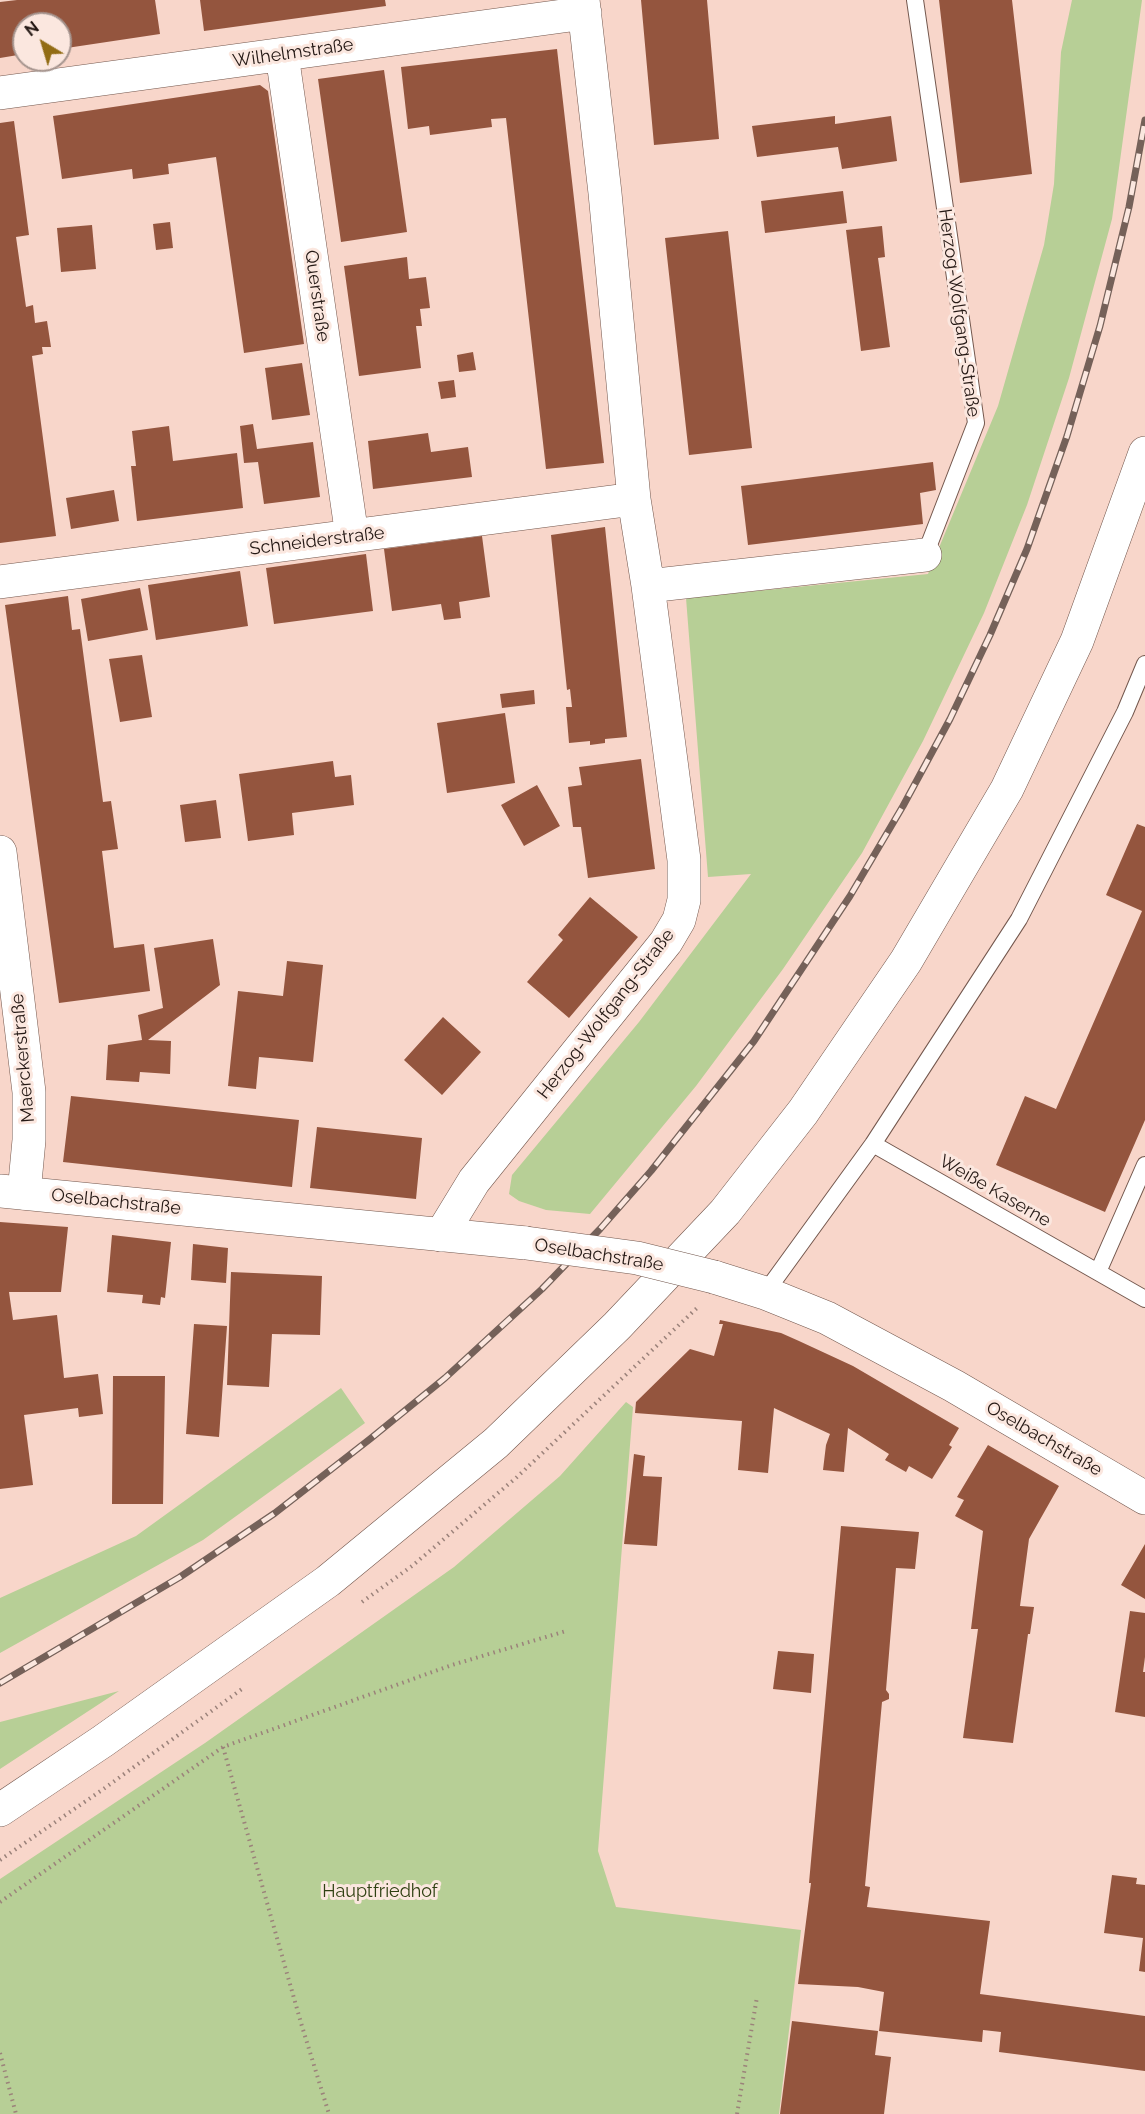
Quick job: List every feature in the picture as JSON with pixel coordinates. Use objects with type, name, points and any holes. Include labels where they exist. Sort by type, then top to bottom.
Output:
[{"type":"street","name":"Herzog-Wolfgang-Straße","points":[[441,1235],[474,1181],[666,942],[679,920],[684,900],[684,860],[648,586],[634,499],[605,193],[584,6]]},
{"type":"street","name":"Wilhelmstraße","points":[[0,93],[282,55],[584,6]]},
{"type":"street","name":"Querstraße","points":[[282,55],[352,536]]},
{"type":"street","points":[[0,1810],[103,1741],[328,1581],[496,1443],[617,1326],[725,1212],[803,1112],[906,961],[1007,789],[1077,641],[1145,453]]},
{"type":"street","name":"Schneiderstraße","points":[[0,582],[634,499]]},
{"type":"street","name":"Herzog-Wolfgang-Straße","points":[[648,586],[926,555]]},
{"type":"street","name":"Maerckerstraße","points":[[0,852],[29,1092],[29,1140],[12,1192]]},
{"type":"street","name":"Oselbachstraße","points":[[12,1192],[526,1243],[637,1258],[714,1277],[765,1293],[827,1318],[884,1347],[1145,1498]]},
{"type":"lane","name":"Herzog-Wolfgang-Straße","points":[[915,0],[976,423],[926,555]]},
{"type":"lane","points":[[765,1293],[873,1144],[1019,919],[1125,712],[1145,664]]},
{"type":"lane","name":"Weiße Kaserne","points":[[873,1144],[1145,1299]]},
{"type":"lane","points":[[1098,1272],[1145,1165]]},
{"type":"path","points":[[0,1902],[222,1747],[452,1665],[566,1631]]},
{"type":"path","points":[[222,1747],[329,2114]]},
{"type":"path","points":[[737,2114],[757,1997]]},
{"type":"path","points":[[0,2053],[16,2114]]},
{"type":"green space","points":[[1072,0],[1142,0],[1112,219],[1069,378],[1027,505],[984,613],[923,741],[862,853],[783,969],[696,1086],[590,1214],[546,1210],[519,1201],[509,1194],[512,1175],[639,1022],[751,874],[708,877],[686,598],[928,574],[998,406],[1044,245],[1054,184],[1061,52]]},
{"type":"green space","points":[[341,1388],[365,1423],[203,1540],[0,1653],[0,1598],[136,1536]]},
{"type":"green space","name":"Hauptfriedhof","points":[[626,1402],[633,1407],[598,1851],[616,1907],[801,1930],[779,2114],[0,2114],[0,1879],[205,1743],[454,1567],[560,1476]]},
{"type":"green space","points":[[119,1691],[0,1769],[0,1722]]},
{"type":"building","points":[[155,0],[160,34],[72,47],[72,12],[12,12],[12,56],[0,58],[0,2]]},
{"type":"building","points":[[200,0],[385,0],[386,6],[204,31]]},
{"type":"building","points":[[641,0],[707,0],[719,139],[654,145]]},
{"type":"building","points":[[939,0],[1012,0],[1032,174],[960,183]]},
{"type":"building","points":[[557,49],[604,463],[546,469],[506,118],[491,119],[492,127],[430,135],[429,126],[408,129],[401,67]]},
{"type":"building","points":[[384,70],[407,232],[341,242],[318,79]]},
{"type":"building","points":[[260,85],[268,91],[304,344],[244,353],[216,157],[168,164],[169,174],[133,179],[132,169],[62,179],[53,116]]},
{"type":"building","points":[[835,116],[835,124],[891,116],[897,161],[842,169],[838,147],[757,157],[752,126]]},
{"type":"building","points":[[14,121],[29,235],[16,237],[26,307],[33,305],[35,323],[47,321],[51,347],[42,347],[43,354],[32,356],[56,536],[0,543],[0,123]]},
{"type":"building","points":[[843,191],[847,223],[765,233],[761,201]]},
{"type":"building","points":[[170,222],[173,248],[156,250],[153,224]]},
{"type":"building","points":[[92,225],[96,269],[61,272],[57,228]]},
{"type":"building","points":[[882,226],[885,257],[878,258],[890,347],[861,351],[846,230]]},
{"type":"building","points":[[728,231],[752,448],[689,455],[665,238]]},
{"type":"building","points":[[407,257],[409,279],[426,277],[430,308],[420,309],[422,326],[416,326],[421,368],[359,376],[344,266]]},
{"type":"building","points":[[473,352],[476,370],[459,372],[457,355]]},
{"type":"building","points":[[302,363],[310,415],[272,420],[265,368]]},
{"type":"building","points":[[454,380],[456,397],[441,399],[438,382]]},
{"type":"building","points":[[253,424],[257,449],[313,442],[320,497],[264,504],[258,462],[244,463],[240,426]]},
{"type":"building","points":[[169,426],[173,461],[237,453],[243,508],[137,521],[131,466],[136,466],[132,431]]},
{"type":"building","points":[[428,433],[431,452],[468,447],[472,477],[373,489],[368,441]]},
{"type":"building","points":[[933,462],[936,490],[920,493],[923,524],[748,545],[741,486]]},
{"type":"building","points":[[114,490],[119,521],[71,529],[66,498]]},
{"type":"building","points":[[605,527],[627,737],[605,739],[605,743],[590,745],[590,741],[569,743],[566,707],[572,707],[570,689],[567,690],[551,535]]},
{"type":"building","points":[[482,536],[490,597],[459,602],[461,618],[444,620],[441,604],[392,611],[384,549]]},
{"type":"building","points":[[366,554],[373,611],[274,624],[266,568]]},
{"type":"building","points":[[240,571],[248,626],[156,640],[148,585]]},
{"type":"building","points":[[140,588],[148,630],[88,641],[81,599]]},
{"type":"building","points":[[68,596],[72,630],[80,629],[103,802],[111,801],[118,849],[102,851],[114,948],[144,944],[150,991],[59,1003],[5,605]]},
{"type":"building","points":[[142,655],[152,717],[120,722],[109,659]]},
{"type":"building","points":[[534,690],[535,704],[502,708],[500,694]]},
{"type":"building","points":[[505,713],[515,783],[447,793],[437,723]]},
{"type":"building","points":[[641,759],[655,869],[588,878],[581,827],[573,827],[568,787],[582,785],[579,767]]},
{"type":"building","points":[[333,761],[335,777],[351,775],[354,805],[292,813],[294,835],[248,841],[239,774]]},
{"type":"building","points":[[537,785],[560,826],[524,846],[501,805]]},
{"type":"building","points":[[216,800],[221,838],[185,842],[180,805]]},
{"type":"building","points":[[1137,824],[1145,827],[1145,1120],[1105,1212],[996,1165],[1025,1096],[1056,1109],[1142,911],[1106,895]]},
{"type":"building","points":[[590,897],[638,937],[569,1018],[527,982],[563,940],[558,935]]},
{"type":"building","points":[[213,939],[220,985],[148,1040],[171,1041],[170,1074],[140,1072],[139,1082],[106,1080],[108,1045],[142,1040],[138,1015],[163,1008],[154,948]]},
{"type":"building","points":[[287,961],[323,965],[313,1062],[259,1057],[256,1089],[228,1086],[238,991],[283,996]]},
{"type":"building","points":[[443,1017],[481,1052],[442,1095],[404,1060]]},
{"type":"building","points":[[71,1096],[299,1120],[292,1187],[63,1162]]},
{"type":"building","points":[[317,1127],[422,1138],[416,1199],[310,1188]]},
{"type":"building","points":[[0,1222],[68,1227],[61,1292],[9,1292],[13,1320],[57,1315],[64,1378],[98,1374],[103,1414],[79,1417],[78,1408],[24,1415],[33,1485],[0,1489]]},
{"type":"building","points":[[112,1235],[171,1242],[165,1298],[161,1297],[160,1305],[142,1303],[143,1295],[107,1292]]},
{"type":"building","points":[[193,1244],[228,1248],[226,1283],[191,1280]]},
{"type":"building","points":[[231,1272],[322,1276],[320,1335],[272,1334],[269,1387],[227,1385]]},
{"type":"building","points":[[720,1320],[781,1333],[799,1341],[853,1366],[959,1428],[949,1445],[952,1447],[932,1479],[909,1466],[906,1472],[885,1460],[889,1454],[848,1428],[844,1472],[823,1470],[826,1445],[830,1434],[774,1408],[768,1473],[738,1470],[742,1421],[635,1413],[636,1402],[690,1349],[714,1356],[723,1324],[719,1324]]},
{"type":"building","points":[[194,1324],[227,1326],[219,1437],[186,1434]]},
{"type":"building","points":[[113,1376],[165,1376],[163,1504],[112,1504]]},
{"type":"building","points":[[988,1445],[1059,1486],[1029,1539],[1020,1606],[1034,1607],[1030,1634],[1028,1634],[1013,1743],[963,1738],[978,1629],[971,1629],[983,1531],[955,1516],[964,1500],[957,1497]]},
{"type":"building","points":[[634,1454],[645,1456],[643,1476],[662,1477],[657,1546],[624,1544]]},
{"type":"building","points":[[841,1526],[919,1532],[915,1569],[896,1568],[886,1690],[889,1699],[882,1702],[865,1886],[870,1887],[867,1907],[990,1921],[980,1994],[1145,2016],[1145,2071],[999,2052],[1001,2032],[983,2030],[982,2042],[879,2031],[884,1992],[858,1987],[798,1984],[811,1883],[809,1883]]},
{"type":"building","points":[[1145,1544],[1145,1599],[1121,1585]]},
{"type":"building","points":[[1130,1611],[1145,1613],[1143,1672],[1145,1672],[1145,1717],[1115,1712]]},
{"type":"building","points":[[778,1651],[814,1654],[811,1693],[773,1689]]},
{"type":"building","points":[[1112,1875],[1137,1878],[1136,1884],[1145,1885],[1145,1972],[1139,1971],[1143,1938],[1104,1933]]},
{"type":"building","points":[[792,2021],[878,2031],[875,2055],[891,2057],[884,2114],[780,2114]]},
{"type":"railway","points":[[0,1683],[180,1577],[275,1513],[445,1378],[542,1289],[600,1229],[651,1171],[754,1041],[850,896],[903,806],[950,719],[1027,549],[1067,436],[1100,326],[1129,207],[1145,120]]}]
